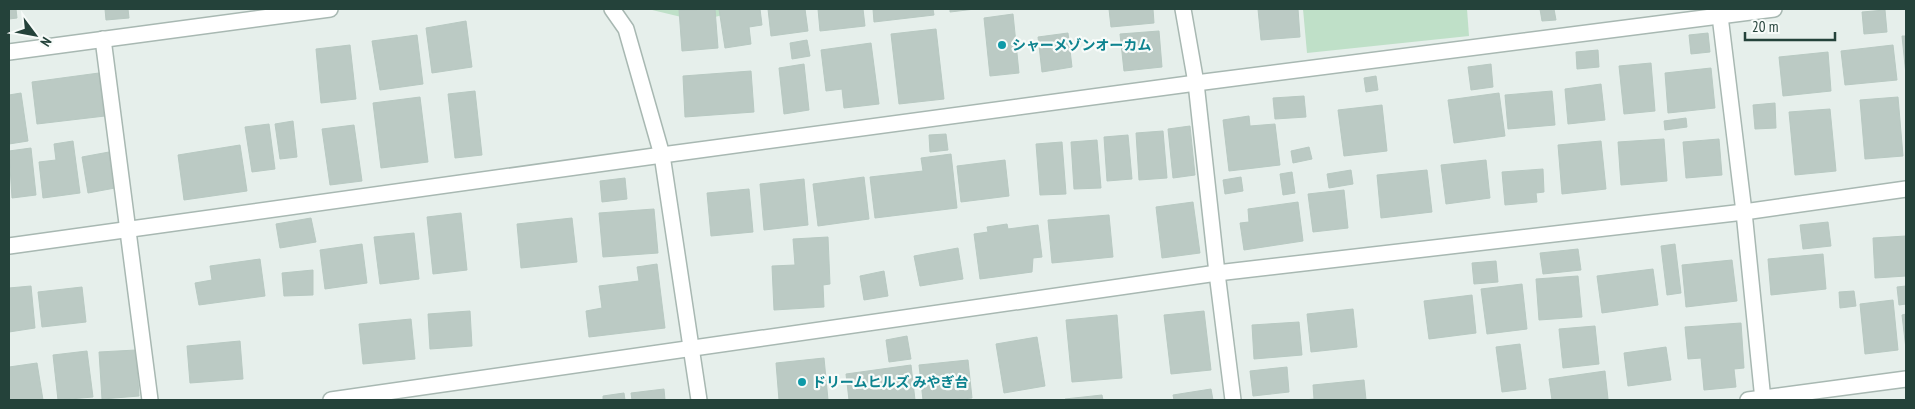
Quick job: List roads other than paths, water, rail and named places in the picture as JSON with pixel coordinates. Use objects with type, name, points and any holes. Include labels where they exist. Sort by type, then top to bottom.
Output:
[{"type":"street","points":[[9,52],[330,9]]},
{"type":"street","points":[[612,9],[626,29],[662,155],[699,400]]},
{"type":"street","points":[[1183,9],[1196,83],[1233,400]]},
{"type":"street","points":[[9,246],[1196,83],[1774,9]]},
{"type":"street","points":[[1720,16],[1744,212],[1758,400],[1906,379]]},
{"type":"street","points":[[103,39],[150,400]]},
{"type":"street","points":[[331,400],[1217,273],[1744,212],[1906,189]]},
{"type":"place","name":"シャーメゾンオーカム","points":[[1002,45]]},
{"type":"place","name":"ドリームヒルズ みやぎ台","points":[[802,382]]}]
